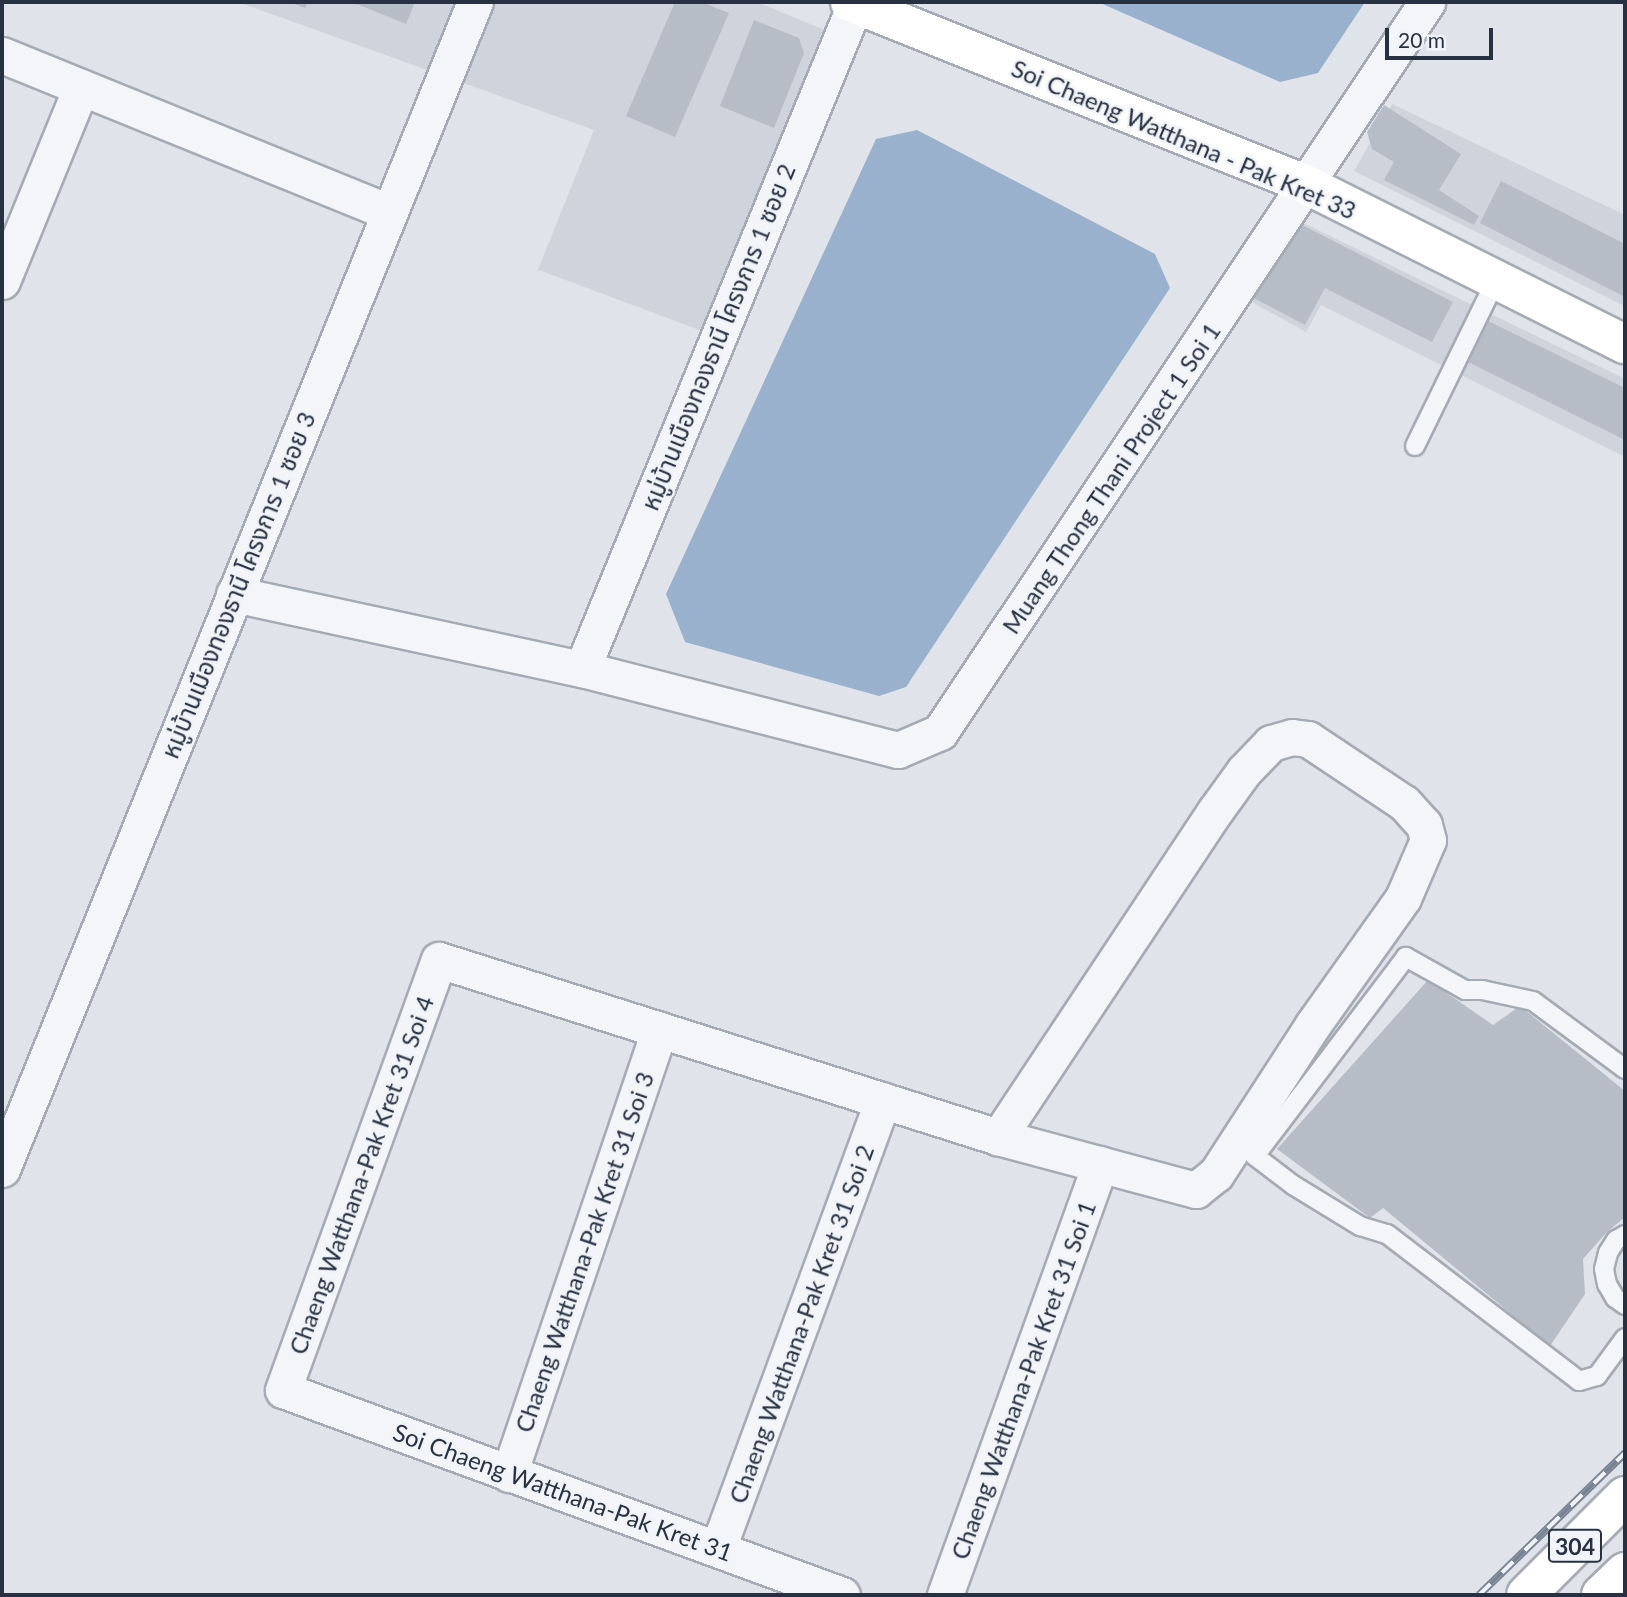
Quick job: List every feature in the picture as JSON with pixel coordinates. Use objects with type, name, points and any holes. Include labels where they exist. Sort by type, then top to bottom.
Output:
[{"type":"street","name":"หมู่บ้านเมืองทองธานี โครงการ 1 ซอย 3","points":[[2,1169],[475,2]]},
{"type":"street","name":"Soi Chaeng Watthana - Pak Kret 33","points":[[853,2],[1307,185],[1625,344]]},
{"type":"street","name":"หมู่บ้านเมืองทองธานี โครงการ 1 ซอย 2","points":[[582,669],[853,2]]},
{"type":"street","name":"Muang Thong Thani Project 1 Soi 1","points":[[582,669],[898,750],[940,732],[1427,2]]},
{"type":"street","points":[[2,55],[389,212]]},
{"type":"street","points":[[2,281],[81,87]]},
{"type":"street","points":[[234,594],[582,669]]},
{"type":"street","points":[[659,1030],[998,1137],[1196,1191],[1216,1174],[1312,1026],[1371,947],[1403,898],[1428,840],[1424,825],[1404,803],[1308,739],[1292,737],[1271,743],[1244,771],[998,1137]]},
{"type":"street","name":"Chaeng Watthana-Pak Kret 31 Soi 4","points":[[283,1390],[439,960],[659,1030]]},
{"type":"street","name":"Chaeng Watthana-Pak Kret 31 Soi 3","points":[[509,1474],[659,1030]]},
{"type":"street","name":"Chaeng Watthana-Pak Kret 31 Soi 2","points":[[718,1548],[883,1100]]},
{"type":"street","name":"Chaeng Watthana-Pak Kret 31 Soi 1","points":[[945,1595],[1100,1164]]},
{"type":"street","name":"Soi Chaeng Watthana-Pak Kret 31","points":[[283,1390],[842,1595]]},
{"type":"street","name":"304","points":[[1526,1595],[1625,1496]]},
{"type":"street","points":[[1601,1595],[1625,1572]]},
{"type":"lane","points":[[1415,446],[1496,280]]},
{"type":"lane","points":[[1625,1069],[1532,1001],[1482,990],[1465,990],[1406,957],[1255,1156],[1293,1185],[1360,1226],[1387,1234],[1579,1381],[1597,1376],[1625,1338]]},
{"type":"lane","points":[[1625,1235],[1608,1253],[1604,1269],[1607,1284],[1615,1298],[1625,1305]]},
{"type":"shaded area","points":[[238,2],[757,2],[827,31],[702,331],[539,270],[537,272],[594,130]]},
{"type":"shaded area","points":[[1392,104],[1625,215],[1625,306],[1354,171]]},
{"type":"shaded area","points":[[1295,219],[1625,379],[1625,457],[1321,305],[1306,332],[1241,296]]},
{"type":"water","points":[[1098,2],[1365,2],[1318,73],[1280,82]]},
{"type":"water","points":[[917,130],[1155,254],[1170,288],[906,687],[879,696],[685,642],[666,594],[876,139]]},
{"type":"building","points":[[289,2],[308,2],[305,8]]},
{"type":"building","points":[[352,2],[415,2],[406,24]]},
{"type":"building","points":[[675,2],[701,2],[729,13],[675,137],[626,116]]},
{"type":"building","points":[[754,20],[799,38],[804,53],[774,128],[720,106]]},
{"type":"building","points":[[1384,105],[1461,154],[1439,190],[1479,216],[1474,225],[1384,180],[1394,162],[1372,149],[1367,132]]},
{"type":"building","points":[[1501,181],[1625,244],[1625,297],[1480,223]]},
{"type":"building","points":[[1302,225],[1453,302],[1432,342],[1325,288],[1305,325],[1246,294],[1293,227]]},
{"type":"building","points":[[1482,318],[1625,388],[1625,440],[1462,359]]},
{"type":"building","points":[[1428,980],[1493,1025],[1520,1006],[1625,1091],[1625,1217],[1607,1232],[1583,1259],[1585,1294],[1550,1346],[1383,1208],[1370,1218],[1277,1149]]},
{"type":"railway","points":[[1479,1595],[1625,1453]]}]
